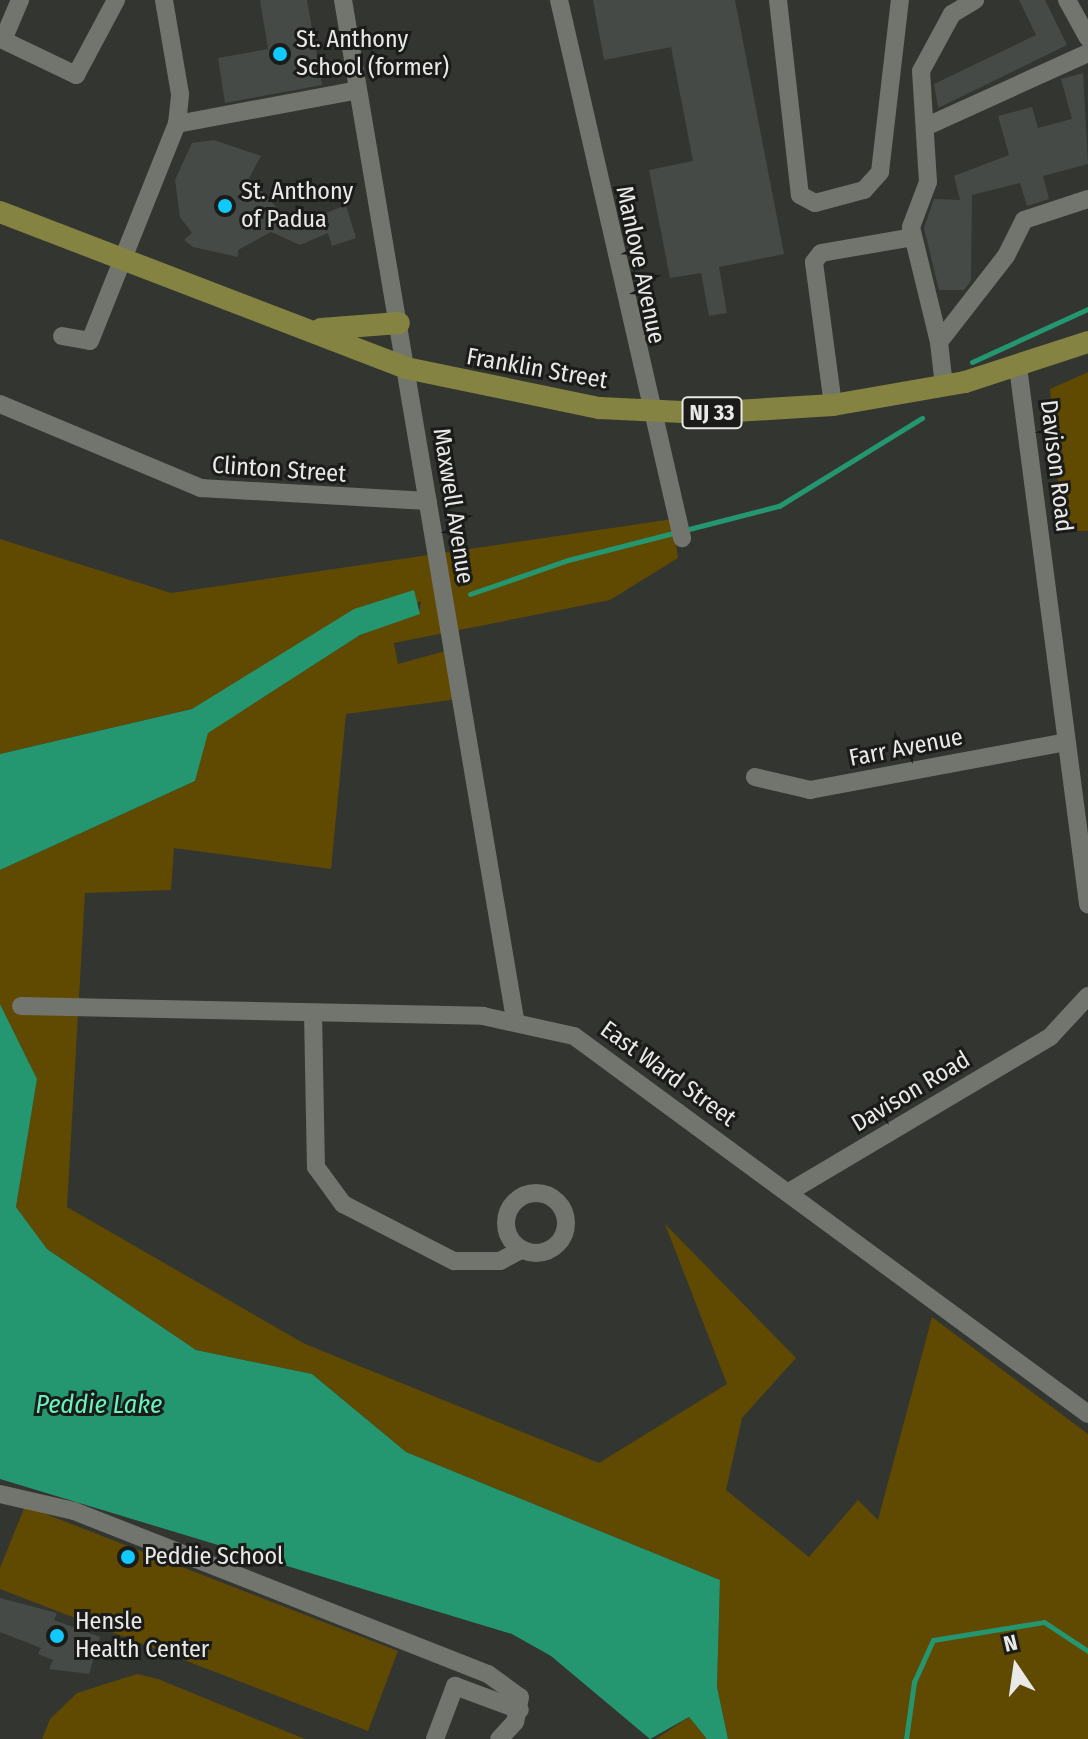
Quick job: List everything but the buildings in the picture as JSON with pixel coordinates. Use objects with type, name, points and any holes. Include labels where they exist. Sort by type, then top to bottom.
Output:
[{"type":"main road","name":"Franklin Street","points":[[0,212],[119,262],[406,368],[503,392],[647,411],[833,405],[944,386],[1018,367],[1088,342]]},
{"type":"main road","points":[[300,329],[399,323]]},
{"type":"street","points":[[20,0],[3,40],[76,75],[116,0]]},
{"type":"street","points":[[62,336],[90,341],[119,262],[177,124],[180,94],[164,0]]},
{"type":"street","name":"Maxwell Avenue","points":[[343,0],[515,1019]]},
{"type":"street","name":"Manlove Avenue","points":[[559,0],[647,411],[680,530]]},
{"type":"street","points":[[778,0],[800,195],[815,203],[864,190],[880,172],[900,0]]},
{"type":"street","points":[[944,386],[939,342],[913,237],[928,182],[921,71],[952,14],[975,0]]},
{"type":"street","points":[[1067,0],[1088,38]]},
{"type":"street","points":[[925,127],[1088,53]]},
{"type":"street","points":[[177,124],[358,90]]},
{"type":"street","points":[[939,342],[1006,256],[1024,220],[1088,199]]},
{"type":"street","points":[[833,405],[814,262],[821,253],[913,237]]},
{"type":"street","name":"Davison Road","points":[[1018,367],[1088,904]]},
{"type":"street","name":"Clinton Street","points":[[0,404],[201,488],[428,501]]},
{"type":"street","name":"Farr Avenue","points":[[755,777],[810,790],[1067,742]]},
{"type":"street","name":"Davison Road","points":[[789,1192],[1050,1037],[1088,996]]},
{"type":"street","name":"East Ward Street","points":[[21,1006],[515,1019],[608,1055],[1088,1414]]},
{"type":"street","points":[[313,1013],[313,1144],[316,1167],[343,1204],[454,1261],[500,1261],[521,1250]]},
{"type":"street","points":[[0,1494],[74,1511],[343,1619],[435,1648],[511,1687],[520,1710]]},
{"type":"street","points":[[435,1739],[455,1686],[520,1710]]},
{"type":"street","points":[[499,1739],[520,1710]]},
{"type":"shaded area","points":[[1088,372],[1088,531],[1062,531],[1050,389]]},
{"type":"shaded area","points":[[673,519],[678,558],[610,600],[394,643],[398,664],[456,648],[466,698],[346,714],[331,869],[174,848],[171,890],[85,893],[67,1207],[305,1344],[599,1463],[727,1384],[665,1224],[796,1358],[742,1418],[726,1490],[809,1557],[858,1500],[878,1520],[932,1317],[1088,1434],[1088,1739],[728,1739],[717,1687],[720,1580],[406,1452],[312,1374],[196,1350],[47,1249],[16,1207],[37,1079],[0,1004],[0,870],[195,781],[207,733],[360,635],[419,614],[421,601],[192,709],[0,754],[0,539],[171,593]]},
{"type":"shaded area","points":[[25,1506],[398,1651],[368,1731],[0,1589],[0,1568]]},
{"type":"shaded area","points":[[137,1674],[158,1679],[305,1739],[42,1739],[50,1719],[77,1693]]},
{"type":"shaded area","points":[[689,1717],[707,1739],[656,1739]]},
{"type":"water","points":[[414,590],[420,614],[360,635],[208,733],[195,781],[0,870],[0,754],[192,709],[354,609]]},
{"type":"water","name":"Peddie Lake","points":[[0,1004],[37,1079],[16,1207],[47,1249],[196,1350],[312,1374],[406,1452],[720,1580],[717,1687],[728,1739],[707,1739],[689,1717],[650,1739],[551,1656],[512,1634],[0,1479]]},
{"type":"waterway","points":[[972,362],[1088,309]]},
{"type":"waterway","points":[[470,594],[568,560],[779,506],[922,418]]},
{"type":"waterway","points":[[906,1739],[914,1682],[933,1640],[1044,1622],[1088,1651]]},
{"type":"place","name":"St. Anthony School (former)","points":[[280,54]]},
{"type":"place","name":"St. Anthony of Padua","points":[[225,206]]},
{"type":"place","name":"Peddie School","points":[[128,1557]]},
{"type":"place","name":"Hensle Health Center","points":[[57,1636]]}]
